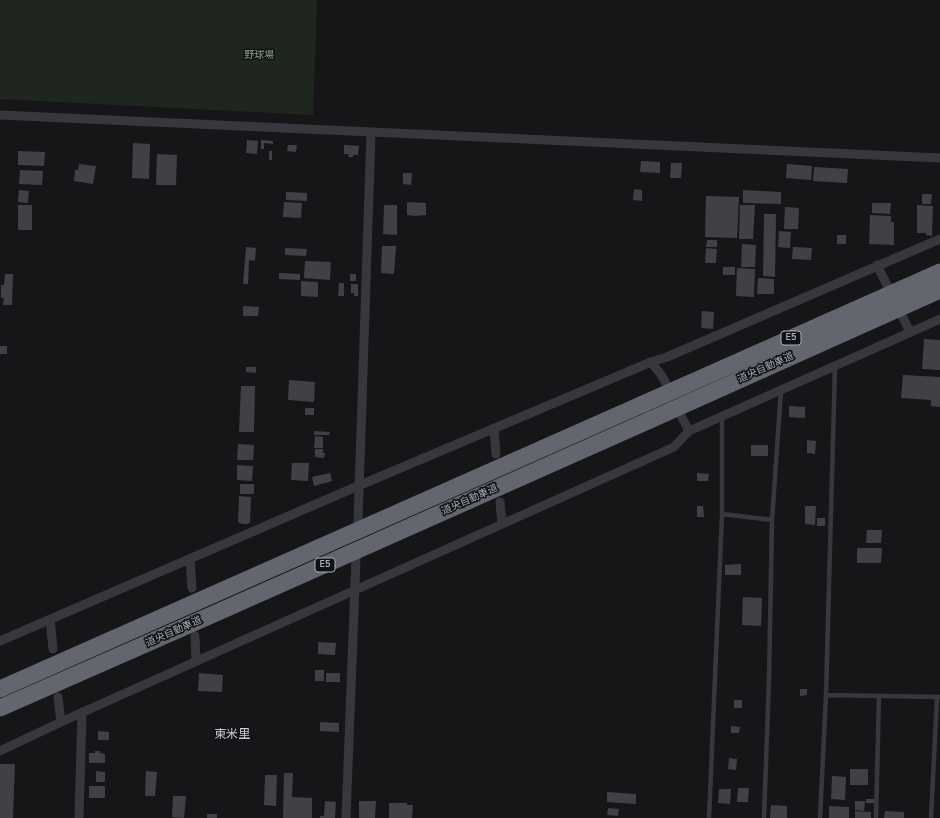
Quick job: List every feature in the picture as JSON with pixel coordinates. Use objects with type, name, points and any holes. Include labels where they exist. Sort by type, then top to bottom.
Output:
[{"type":"highway","name":"道央自動車道","points":[[0,689],[940,272]]},
{"type":"highway","name":"道央自動車道","points":[[0,708],[216,614],[940,290]]},
{"type":"street","points":[[0,115],[940,158]]},
{"type":"street","points":[[358,521],[371,132]]},
{"type":"street","points":[[0,641],[494,428],[651,362],[667,358],[877,265],[940,239]]},
{"type":"street","points":[[877,265],[910,332]]},
{"type":"street","points":[[0,751],[82,712],[674,447],[689,431],[940,318]]},
{"type":"street","points":[[651,362],[662,376],[689,431]]},
{"type":"street","points":[[494,428],[496,454]]},
{"type":"street","points":[[500,502],[502,524]]},
{"type":"street","points":[[346,818],[356,558]]},
{"type":"street","points":[[190,559],[192,588]]},
{"type":"street","points":[[50,620],[53,649]]},
{"type":"street","points":[[195,636],[196,661]]},
{"type":"street","points":[[58,697],[61,722]]},
{"type":"street","points":[[79,818],[82,712]]},
{"type":"lane","points":[[820,818],[826,695],[835,366]]},
{"type":"lane","points":[[764,818],[769,679],[772,520],[781,390]]},
{"type":"lane","points":[[709,818],[722,514],[722,417]]},
{"type":"lane","points":[[722,514],[772,520]]},
{"type":"lane","points":[[826,695],[938,697],[931,818]]},
{"type":"lane","points":[[876,818],[879,696]]},
{"type":"green space","name":"野球場","points":[[0,0],[317,0],[313,115],[0,99]]},
{"type":"building","points":[[247,140],[258,141],[257,154],[246,153]]},
{"type":"building","points":[[261,140],[273,141],[273,144],[264,143],[264,149],[261,149]]},
{"type":"building","points":[[133,143],[150,144],[149,179],[132,178]]},
{"type":"building","points":[[288,145],[297,145],[296,152],[287,151]]},
{"type":"building","points":[[344,145],[359,146],[358,155],[348,157],[349,154],[344,154]]},
{"type":"building","points":[[18,151],[45,152],[44,166],[18,165]]},
{"type":"building","points":[[269,151],[272,151],[272,160],[269,160]]},
{"type":"building","points":[[157,154],[177,155],[176,185],[156,185]]},
{"type":"building","points":[[641,161],[660,162],[660,173],[640,172]]},
{"type":"building","points":[[671,163],[682,163],[681,178],[670,178]]},
{"type":"building","points":[[79,164],[96,166],[93,184],[74,181],[75,170],[78,170]]},
{"type":"building","points":[[787,164],[812,166],[811,180],[786,178]]},
{"type":"building","points":[[814,167],[848,169],[847,183],[813,181]]},
{"type":"building","points":[[20,170],[43,171],[42,185],[19,184]]},
{"type":"building","points":[[403,173],[412,173],[411,185],[403,184]]},
{"type":"building","points":[[634,189],[642,190],[642,201],[633,200]]},
{"type":"building","points":[[19,190],[29,191],[28,203],[18,202]]},
{"type":"building","points":[[743,190],[781,192],[781,204],[743,203]]},
{"type":"building","points":[[286,192],[307,193],[307,201],[286,200]]},
{"type":"building","points":[[922,194],[932,194],[931,204],[922,204]]},
{"type":"building","points":[[706,196],[739,197],[737,238],[705,237]]},
{"type":"building","points":[[284,202],[302,203],[301,218],[283,217]]},
{"type":"building","points":[[407,202],[426,203],[426,215],[407,215]]},
{"type":"building","points":[[872,203],[891,203],[890,214],[872,213]]},
{"type":"building","points":[[18,205],[32,205],[32,230],[18,230]]},
{"type":"building","points":[[384,205],[397,205],[397,235],[383,234]]},
{"type":"building","points":[[740,205],[755,205],[753,239],[739,239]]},
{"type":"building","points":[[917,205],[933,206],[932,236],[926,235],[926,233],[917,233]]},
{"type":"building","points":[[785,207],[799,208],[798,229],[784,229]]},
{"type":"building","points":[[764,214],[776,214],[775,277],[763,276]]},
{"type":"building","points":[[870,215],[891,216],[891,222],[894,222],[894,245],[869,244]]},
{"type":"building","points":[[779,231],[791,232],[790,248],[778,247]]},
{"type":"building","points":[[837,235],[846,235],[846,244],[837,244]]},
{"type":"building","points":[[707,240],[717,240],[717,247],[706,247]]},
{"type":"building","points":[[742,244],[756,245],[755,267],[741,267]]},
{"type":"building","points":[[382,246],[396,246],[394,274],[381,273]]},
{"type":"building","points":[[246,247],[256,248],[255,261],[249,260],[248,284],[243,284]]},
{"type":"building","points":[[793,247],[812,248],[811,260],[792,259]]},
{"type":"building","points":[[285,248],[307,249],[306,256],[285,255]]},
{"type":"building","points":[[706,248],[717,249],[716,263],[705,263]]},
{"type":"building","points":[[305,261],[331,262],[330,280],[304,278]]},
{"type":"building","points":[[723,267],[735,267],[735,275],[723,275]]},
{"type":"building","points":[[737,268],[755,269],[754,297],[736,296]]},
{"type":"building","points":[[279,273],[300,274],[300,280],[279,279]]},
{"type":"building","points":[[5,274],[13,274],[12,305],[3,305],[4,298],[1,298],[1,285],[4,285]]},
{"type":"building","points":[[350,274],[356,274],[356,281],[350,281]]},
{"type":"building","points":[[758,278],[774,279],[774,294],[757,294]]},
{"type":"building","points":[[301,281],[318,282],[318,297],[301,296]]},
{"type":"building","points":[[339,283],[344,283],[344,296],[338,296]]},
{"type":"building","points":[[351,284],[358,284],[358,296],[354,296],[354,293],[351,293]]},
{"type":"building","points":[[243,306],[259,307],[258,316],[243,316]]},
{"type":"building","points":[[702,311],[714,312],[713,329],[701,328]]},
{"type":"building","points":[[924,339],[940,340],[940,370],[922,369]]},
{"type":"building","points":[[0,346],[7,346],[7,354],[0,354]]},
{"type":"building","points":[[246,367],[256,367],[256,373],[246,372]]},
{"type":"building","points":[[903,375],[940,377],[940,407],[931,406],[931,400],[901,398]]},
{"type":"building","points":[[289,380],[315,382],[314,402],[288,400]]},
{"type":"building","points":[[241,386],[255,386],[254,432],[239,432]]},
{"type":"building","points":[[789,406],[805,407],[805,418],[789,417]]},
{"type":"building","points":[[305,408],[314,408],[314,415],[305,415]]},
{"type":"building","points":[[314,431],[330,432],[329,435],[314,435]]},
{"type":"building","points":[[315,436],[323,437],[323,448],[314,448]]},
{"type":"building","points":[[807,440],[816,441],[815,454],[807,453]]},
{"type":"building","points":[[238,444],[254,445],[253,460],[237,460]]},
{"type":"building","points":[[751,445],[768,445],[768,456],[751,456]]},
{"type":"building","points":[[315,449],[323,449],[323,453],[325,453],[324,458],[315,457]]},
{"type":"building","points":[[292,463],[309,463],[308,481],[291,480]]},
{"type":"building","points":[[237,465],[253,466],[252,481],[237,480]]},
{"type":"building","points":[[330,473],[332,481],[314,486],[312,477]]},
{"type":"building","points":[[697,473],[709,474],[708,481],[697,481]]},
{"type":"building","points":[[240,484],[254,484],[254,494],[240,494]]},
{"type":"building","points":[[239,496],[251,497],[250,522],[248,524],[238,522]]},
{"type":"building","points":[[697,506],[703,506],[704,517],[697,517]]},
{"type":"building","points":[[805,506],[816,506],[815,525],[805,524]]},
{"type":"building","points":[[817,518],[825,518],[825,526],[817,526]]},
{"type":"building","points":[[867,530],[882,530],[881,543],[866,543]]},
{"type":"building","points":[[857,548],[882,548],[881,563],[857,563]]},
{"type":"building","points":[[741,564],[741,575],[725,575],[725,565]]},
{"type":"building","points":[[743,597],[762,598],[761,626],[742,625]]},
{"type":"building","points":[[318,642],[336,643],[335,655],[318,654]]},
{"type":"building","points":[[315,670],[324,670],[324,681],[315,681]]},
{"type":"building","points":[[199,673],[223,675],[222,692],[198,691]]},
{"type":"building","points":[[326,673],[340,673],[340,682],[326,682]]},
{"type":"building","points":[[800,689],[807,689],[807,695],[800,696]]},
{"type":"building","points":[[734,700],[742,700],[742,708],[734,708]]},
{"type":"building","points":[[320,722],[339,723],[339,732],[320,731]]},
{"type":"building","points":[[731,726],[740,727],[739,733],[731,733]]},
{"type":"building","points":[[98,731],[109,732],[109,740],[98,740]]},
{"type":"building","points":[[95,751],[100,751],[100,753],[105,754],[105,763],[89,763],[89,753],[95,753]]},
{"type":"building","points":[[729,758],[737,759],[736,770],[728,769]]},
{"type":"building","points":[[0,764],[15,764],[13,818],[0,818]]},
{"type":"building","points":[[850,769],[868,769],[868,785],[850,785]]},
{"type":"building","points":[[96,771],[105,772],[105,782],[96,782]]},
{"type":"building","points":[[146,771],[157,772],[155,796],[145,796]]},
{"type":"building","points":[[284,773],[293,773],[292,797],[312,798],[312,818],[283,818]]},
{"type":"building","points":[[265,775],[277,775],[276,806],[264,805]]},
{"type":"building","points":[[832,776],[846,777],[845,800],[831,799]]},
{"type":"building","points":[[89,786],[105,786],[105,798],[89,798]]},
{"type":"building","points":[[738,788],[749,788],[748,802],[737,802]]},
{"type":"building","points":[[719,789],[731,789],[730,804],[718,803]]},
{"type":"building","points":[[607,792],[636,794],[636,804],[607,802]]},
{"type":"building","points":[[173,796],[186,796],[184,818],[172,817]]},
{"type":"building","points":[[866,799],[875,799],[875,803],[866,803]]},
{"type":"building","points":[[325,801],[336,802],[335,818],[320,818],[320,816],[324,816]]},
{"type":"building","points":[[359,801],[376,801],[375,818],[359,818]]},
{"type":"building","points":[[855,801],[865,801],[864,811],[855,810]]},
{"type":"building","points":[[389,803],[407,803],[407,805],[413,805],[412,818],[389,818]]},
{"type":"building","points":[[771,805],[787,806],[787,818],[770,818]]},
{"type":"building","points":[[829,806],[849,807],[849,818],[829,818]]},
{"type":"building","points":[[608,808],[619,809],[618,816],[607,815]]},
{"type":"building","points":[[855,811],[871,812],[871,818],[855,818]]},
{"type":"building","points":[[885,811],[904,812],[904,818],[884,818]]},
{"type":"building","points":[[207,814],[217,814],[217,818],[207,818]]},
{"type":"district","name":"東米里","points":[[232,735]]}]
